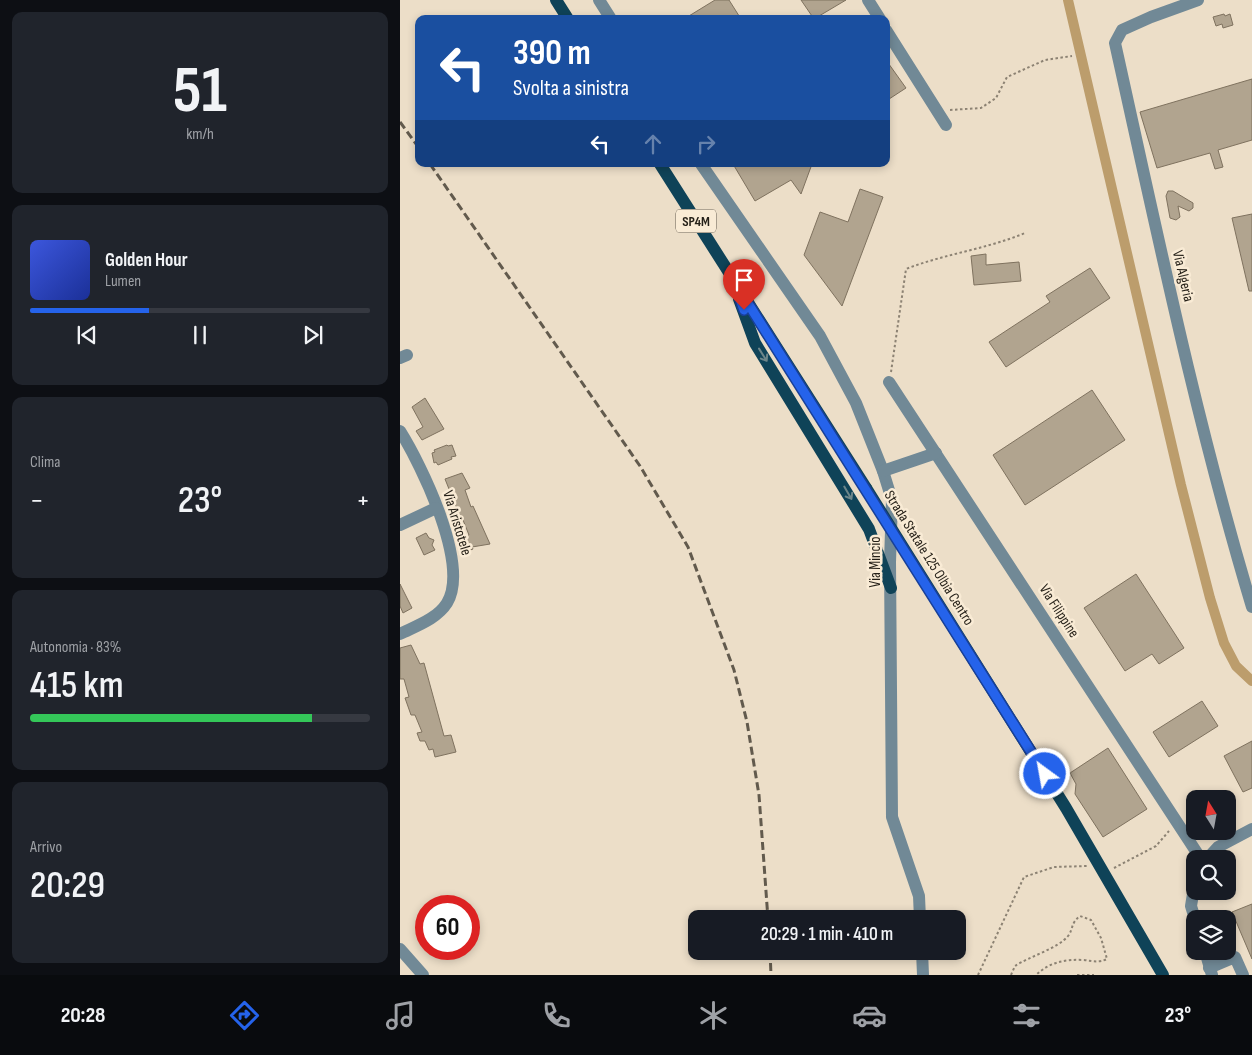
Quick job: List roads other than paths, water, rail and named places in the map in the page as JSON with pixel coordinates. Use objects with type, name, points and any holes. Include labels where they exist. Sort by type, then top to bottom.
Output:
[{"type":"main road","points":[[556,0],[565,15]]},
{"type":"main road","name":"Strada Statale 125 Olbia Centro","points":[[662,167],[1066,808],[1163,975]]},
{"type":"main road","points":[[732,278],[755,343],[869,529],[891,588]]},
{"type":"street","points":[[599,0],[608,15]]},
{"type":"street","points":[[868,0],[877,15]]},
{"type":"street","name":"Via Algeria","points":[[1198,0],[1151,16],[1122,30],[1115,43],[1166,274],[1225,517],[1252,607]]},
{"type":"street","points":[[890,36],[946,125]]},
{"type":"street","name":"Via Mincio","points":[[703,167],[820,336],[856,403],[883,471],[892,500],[892,817],[919,896],[920,910]]},
{"type":"street","name":"Via Filippine","points":[[889,382],[1196,850]]},
{"type":"street","name":"Via Aristotele","points":[[400,634],[435,616],[447,602],[453,586],[454,568],[451,548],[426,478],[401,434]]},
{"type":"street","points":[[883,471],[936,453]]},
{"type":"street","points":[[400,524],[436,508]]},
{"type":"street","points":[[1215,850],[1252,829]]},
{"type":"street","points":[[400,949],[423,975]]},
{"type":"street","points":[[1211,971],[1235,957],[1243,975]]},
{"type":"street","points":[[922,960],[923,975]]},
{"type":"waterway","points":[[1068,0],[1181,485],[1210,598],[1224,643],[1236,666],[1252,681]]},
{"type":"railway","points":[[400,122],[415,143]]},
{"type":"railway","points":[[432,167],[640,466],[688,547],[734,670],[747,722],[759,795],[767,910]]},
{"type":"railway","points":[[770,960],[771,975]]}]
